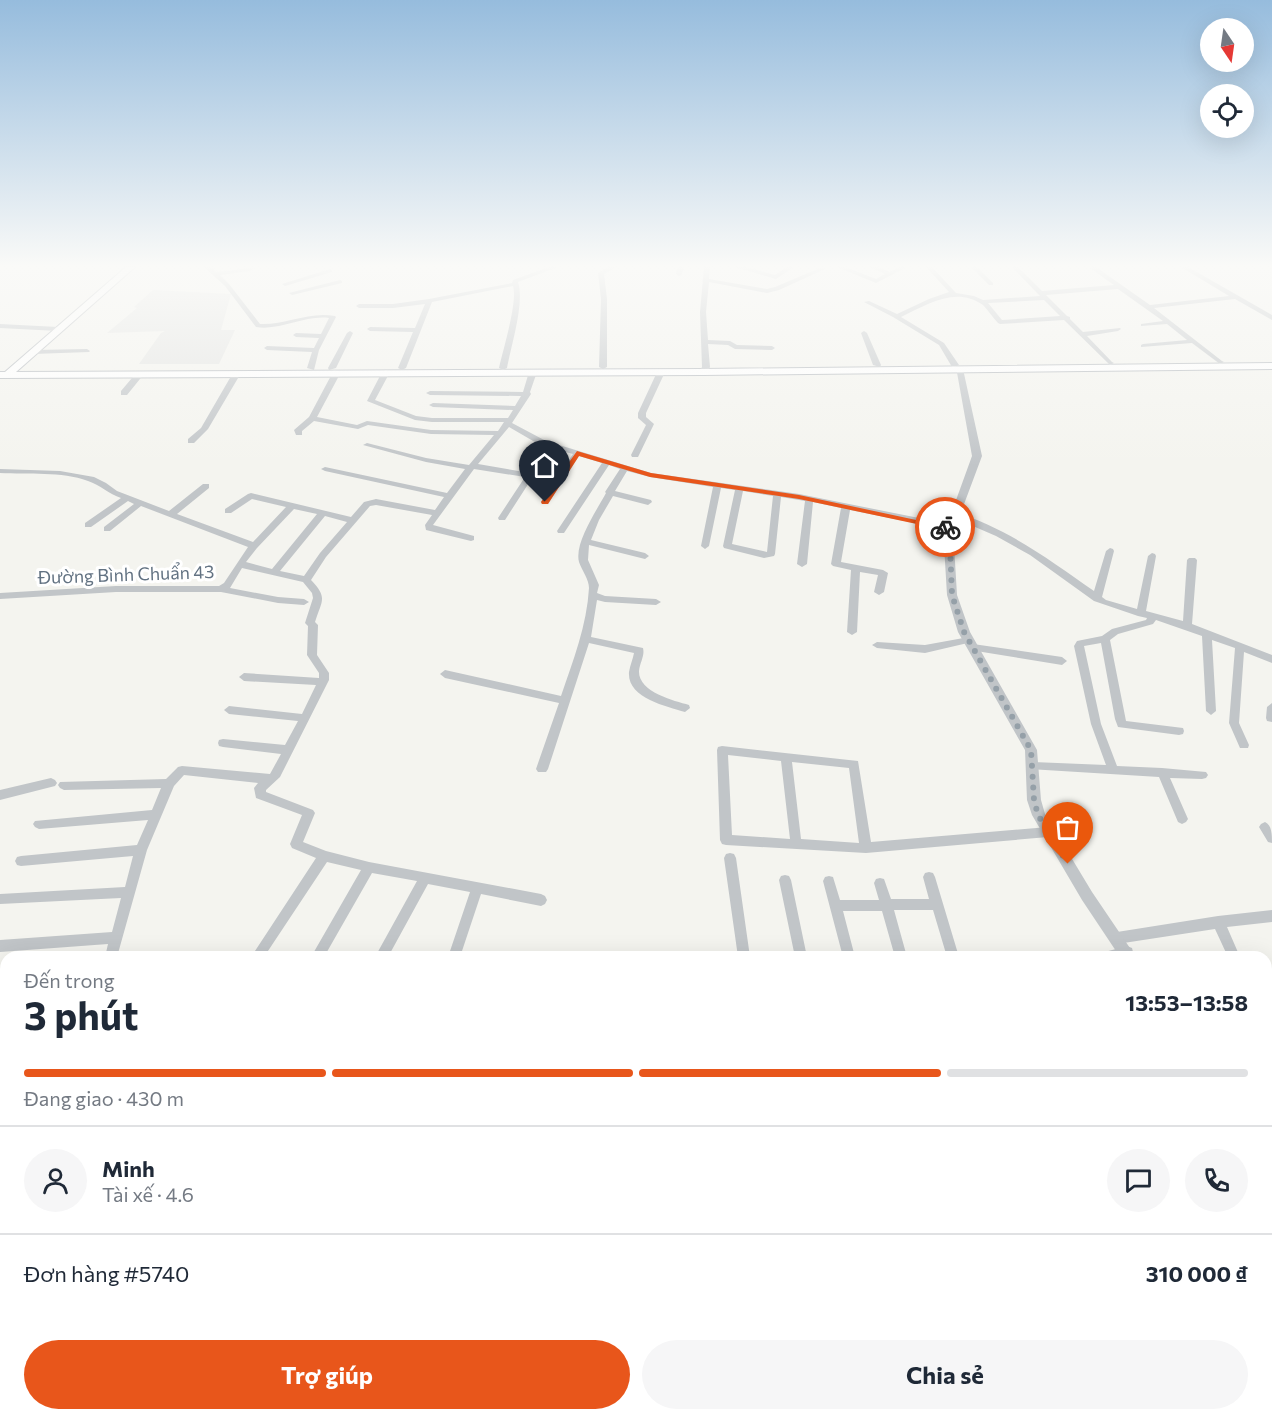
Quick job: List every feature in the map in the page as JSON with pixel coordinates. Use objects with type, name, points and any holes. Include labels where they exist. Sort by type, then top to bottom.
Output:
[{"type":"main road","points":[[0,383],[5,372],[33,352],[53,333]]},
{"type":"main road","points":[[1095,366],[1110,363],[1272,364]]},
{"type":"main road","points":[[5,372],[140,374],[402,368],[705,369],[1272,364]]},
{"type":"main road","points":[[352,370],[661,372],[877,365],[957,367]]},
{"type":"main road","points":[[5,372],[311,368],[335,370]]},
{"type":"street","points":[[311,368],[324,333]]},
{"type":"street","points":[[299,434],[298,430],[312,418],[350,333]]},
{"type":"street","points":[[402,368],[416,333]]},
{"type":"street","points":[[503,368],[510,333]]},
{"type":"street","points":[[603,333],[603,367]]},
{"type":"street","points":[[705,333],[705,369]]},
{"type":"street","points":[[864,333],[877,365]]},
{"type":"street","points":[[923,333],[942,344],[957,367],[977,456],[955,515],[945,526]]},
{"type":"street","points":[[1083,334],[1088,333]]},
{"type":"street","points":[[1184,333],[1220,362]]},
{"type":"street","points":[[1083,334],[1110,363]]},
{"type":"street","points":[[296,335],[323,336]]},
{"type":"street","points":[[1143,346],[1194,341]]},
{"type":"street","points":[[706,342],[730,343],[735,347],[772,348]]},
{"type":"street","points":[[267,348],[316,350]]},
{"type":"street","points":[[33,352],[87,351]]},
{"type":"street","points":[[386,372],[371,400],[406,415],[432,420],[508,422],[543,443],[624,468],[809,499],[945,526]]},
{"type":"street","points":[[471,538],[429,528],[449,496],[518,408],[527,394],[534,372]]},
{"type":"street","points":[[635,455],[650,424],[641,415],[661,372]]},
{"type":"street","points":[[191,441],[204,429],[237,373]]},
{"type":"street","points":[[124,393],[140,374]]},
{"type":"street","points":[[430,393],[527,394]]},
{"type":"street","points":[[433,405],[518,408]]},
{"type":"street","points":[[312,418],[360,427],[367,423],[431,432],[499,433]]},
{"type":"street","points":[[367,445],[426,460],[530,475],[502,518]]},
{"type":"street","points":[[545,502],[577,454]]},
{"type":"street","points":[[561,531],[606,463]]},
{"type":"street","points":[[542,769],[586,639],[594,585],[583,560],[586,542],[609,492],[624,468]]},
{"type":"street","points":[[325,469],[449,496]]},
{"type":"street","points":[[0,471],[44,472],[85,478],[108,487],[114,493],[254,546]]},
{"type":"street","points":[[705,546],[717,485]]},
{"type":"street","points":[[171,514],[206,486]]},
{"type":"street","points":[[739,489],[727,546],[764,555],[771,554],[777,494]]},
{"type":"street","points":[[609,492],[648,502]]},
{"type":"street","points":[[228,511],[248,496],[352,520]]},
{"type":"street","points":[[88,525],[127,498]]},
{"type":"street","points":[[801,564],[809,499]]},
{"type":"street","points":[[107,529],[140,502]]},
{"type":"street","points":[[306,580],[323,555],[367,504],[376,502],[437,513]]},
{"type":"street","name":"Đường Bình Chuẩn 43","points":[[0,596],[116,589],[221,589],[227,585],[254,546],[292,506]]},
{"type":"street","points":[[846,506],[836,564],[883,573],[879,592]]},
{"type":"street","points":[[274,572],[323,513]]},
{"type":"street","points":[[955,515],[999,534],[1033,553],[1097,599],[1152,618],[1187,626],[1272,659]]},
{"type":"street","points":[[945,526],[950,545],[952,595],[971,644],[1031,750],[1034,800],[1038,815],[1087,896],[1125,951]]},
{"type":"street","points":[[586,542],[645,556]]},
{"type":"street","points":[[1097,599],[1110,551]]},
{"type":"street","points":[[1141,614],[1152,556]]},
{"type":"street","points":[[1187,626],[1191,560]]},
{"type":"street","points":[[113,951],[141,850],[169,783],[182,771],[191,770],[273,778],[323,682],[324,673],[312,655],[313,625],[310,623],[318,598],[317,592],[306,580],[240,564]]},
{"type":"street","points":[[852,632],[856,568]]},
{"type":"street","points":[[221,589],[278,600],[304,602]]},
{"type":"street","points":[[592,595],[604,599],[656,602]]},
{"type":"street","points":[[1113,770],[1096,724],[1079,646],[1080,643],[1105,639],[1111,633],[1150,622],[1152,618]]},
{"type":"street","points":[[1207,633],[1211,711]]},
{"type":"street","points":[[586,639],[639,650],[634,674],[638,685],[667,703],[686,708]]},
{"type":"street","points":[[1105,639],[1122,724],[1179,731]]},
{"type":"street","points":[[877,645],[925,649],[971,644],[1062,661]]},
{"type":"street","points":[[1240,645],[1234,723],[1244,745]]},
{"type":"street","points":[[445,674],[565,701]]},
{"type":"street","points":[[244,677],[323,682]]},
{"type":"street","points":[[1271,718],[1272,707]]},
{"type":"street","points":[[229,710],[305,718]]},
{"type":"street","points":[[223,743],[288,750]]},
{"type":"street","points":[[866,848],[854,764],[722,750],[726,840],[866,848],[1048,832]]},
{"type":"street","points":[[786,756],[796,844]]},
{"type":"street","points":[[1033,766],[1202,775]]},
{"type":"street","points":[[1162,772],[1182,819]]},
{"type":"street","points":[[269,778],[260,788],[260,795],[309,813],[296,844],[324,856],[424,880],[542,900]]},
{"type":"street","points":[[0,795],[51,783]]},
{"type":"street","points":[[64,784],[169,783]]},
{"type":"street","points":[[39,824],[156,815]]},
{"type":"street","points":[[1265,826],[1272,838]]},
{"type":"street","points":[[21,861],[141,850]]},
{"type":"street","points":[[261,951],[324,856]]},
{"type":"street","points":[[730,858],[743,951]]},
{"type":"street","points":[[320,951],[369,867]]},
{"type":"street","points":[[929,877],[951,951]]},
{"type":"street","points":[[384,951],[424,880]]},
{"type":"street","points":[[785,880],[800,951]]},
{"type":"street","points":[[830,880],[847,951]]},
{"type":"street","points":[[880,883],[899,951]]},
{"type":"street","points":[[456,951],[477,890]]},
{"type":"street","points":[[0,899],[129,892]]},
{"type":"street","points":[[836,906],[937,904]]},
{"type":"street","points":[[1117,938],[1272,916]]},
{"type":"street","points":[[1218,922],[1231,951]]},
{"type":"street","points":[[0,946],[116,938]]},
{"type":"shaded area","points":[[161,333],[233,333],[219,364],[139,364]]},
{"type":"way so far","points":[[945,527],[950,545],[952,595],[964,632],[1024,734],[1031,750],[1034,800],[1038,815],[1068,864]]},
{"type":"route","points":[[545,502],[577,454],[650,475],[799,497],[945,527]]}]
